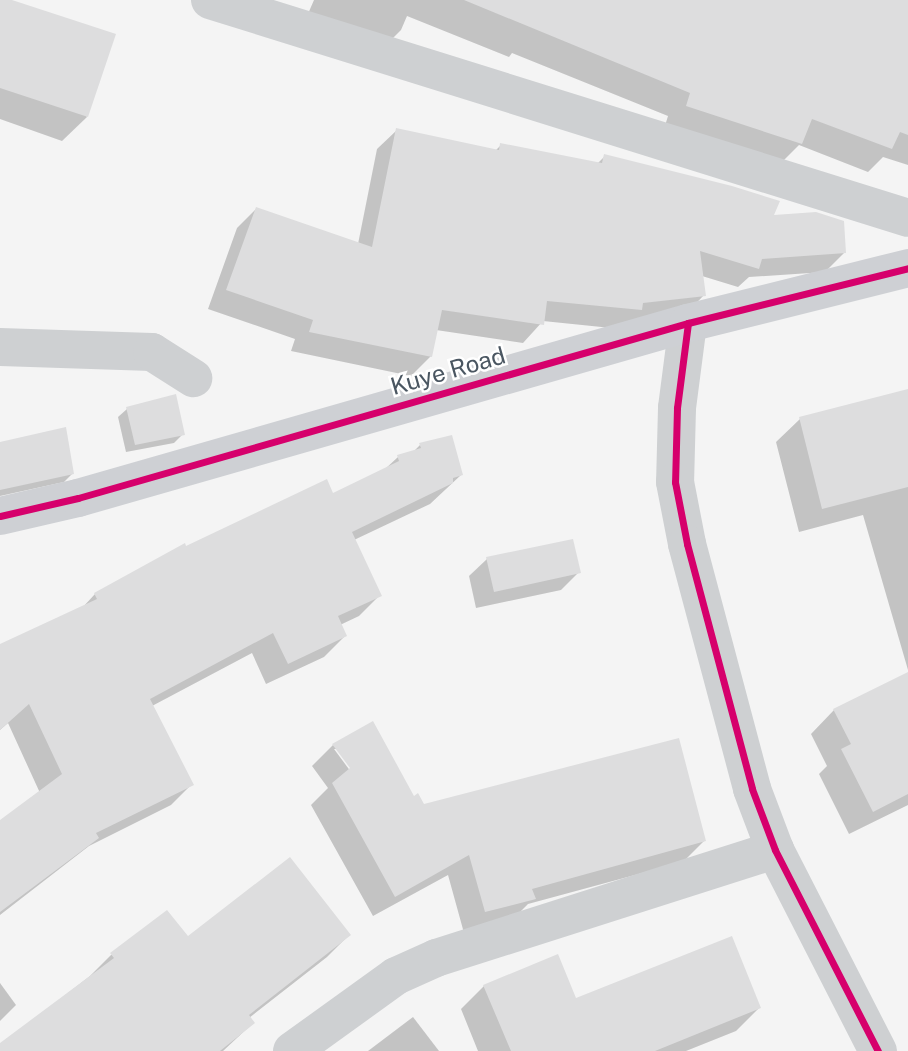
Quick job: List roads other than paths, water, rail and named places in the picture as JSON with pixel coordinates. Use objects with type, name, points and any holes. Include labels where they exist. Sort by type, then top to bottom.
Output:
[{"type":"street","points":[[210,0],[908,218]]},
{"type":"street","name":"Kuye Road","points":[[0,516],[78,498],[688,323],[908,268]]},
{"type":"street","points":[[688,323],[677,408],[675,482],[687,544],[749,776],[775,850],[878,1051]]},
{"type":"street","points":[[0,347],[152,352],[194,378]]},
{"type":"street","points":[[292,1051],[396,976],[436,958],[775,850]]}]
